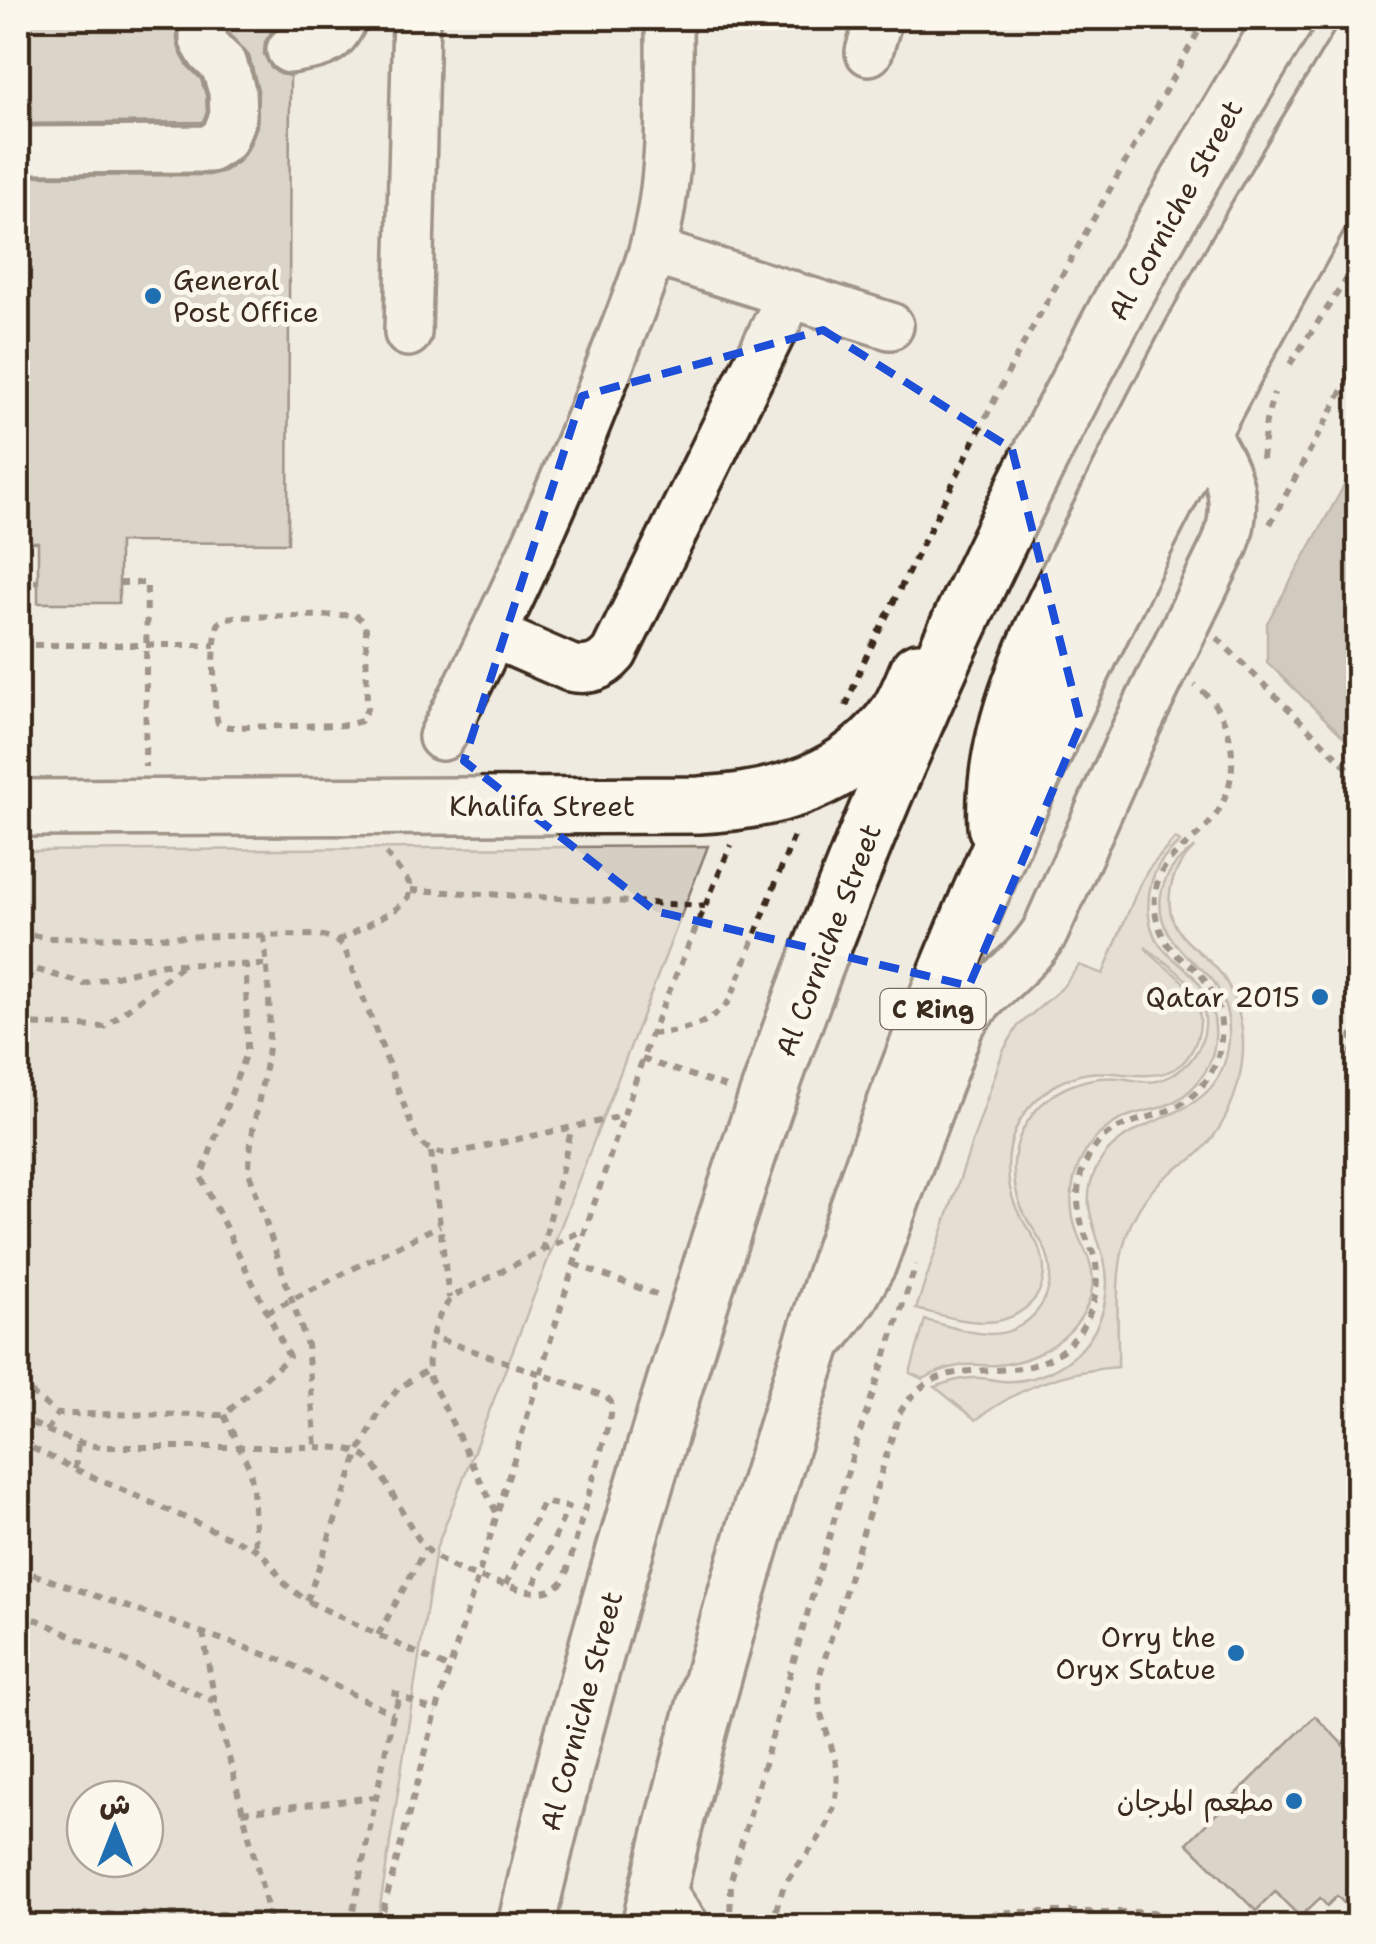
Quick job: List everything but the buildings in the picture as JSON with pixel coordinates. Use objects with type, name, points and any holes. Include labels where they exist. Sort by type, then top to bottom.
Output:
[{"type":"main road","name":"Al Corniche Street","points":[[526,1926],[598,1645],[698,1310],[830,926],[972,596],[1089,364],[1172,211],[1286,18]]},
{"type":"main road","points":[[998,854],[1000,761],[1010,718],[1031,660],[1157,400],[1253,225],[1358,48]]},
{"type":"main road","name":"C Ring","points":[[665,1913],[734,1602],[809,1355],[871,1169],[930,1016],[998,854],[1109,612],[1202,428],[1358,148]]},
{"type":"main road","name":"Khalifa Street","points":[[18,808],[699,805],[760,799],[816,782],[863,751],[900,710],[948,618],[972,596]]},
{"type":"lane","points":[[18,150],[209,149],[224,138],[233,116],[232,91],[224,65],[203,40],[203,18]]},
{"type":"lane","points":[[290,50],[323,43],[337,33],[344,18]]},
{"type":"lane","points":[[408,332],[416,18]]},
{"type":"lane","points":[[442,737],[568,473],[652,250],[664,190],[669,126],[669,18]]},
{"type":"lane","points":[[652,250],[890,326]]},
{"type":"lane","points":[[494,635],[582,670],[595,668],[614,653],[791,294]]},
{"type":"lane","points":[[809,1355],[873,1264],[960,1026],[983,996],[1033,950],[1054,914],[1134,732],[1225,546],[1233,518],[1231,488],[1202,428]]},
{"type":"path","points":[[862,665],[1015,359],[1206,18]]},
{"type":"path","points":[[1282,377],[1358,262]]},
{"type":"path","points":[[1265,529],[1358,362]]},
{"type":"path","points":[[1262,469],[1266,422],[1274,391]]},
{"type":"path","points":[[18,582],[38,582]]},
{"type":"path","points":[[118,583],[147,583],[145,808]]},
{"type":"path","points":[[227,618],[361,618],[366,629],[365,715],[346,725],[223,726],[215,718],[215,645],[216,626],[227,618]]},
{"type":"path","points":[[1216,637],[1351,774],[1358,955]]},
{"type":"path","points":[[18,645],[215,645]]},
{"type":"path","points":[[773,1926],[783,1890],[819,1841],[834,1807],[838,1768],[820,1710],[820,1674],[899,1414],[917,1390],[942,1374],[1027,1367],[1055,1355],[1071,1342],[1084,1326],[1096,1292],[1094,1254],[1081,1222],[1078,1202],[1085,1164],[1109,1133],[1126,1123],[1178,1106],[1193,1096],[1214,1067],[1220,1050],[1222,1032],[1215,997],[1194,968],[1168,946],[1154,901],[1170,858],[1211,822],[1222,805],[1233,765],[1226,724],[1207,694],[1192,683]]},
{"type":"path","points":[[651,1034],[694,1027],[710,1020],[730,1000],[795,832]]},
{"type":"path","points":[[338,941],[396,909],[409,897],[410,884],[371,834]]},
{"type":"path","points":[[379,1926],[436,1713],[585,1230],[651,1034],[732,841]]},
{"type":"path","points":[[411,890],[705,906]]},
{"type":"path","points":[[18,929],[50,938],[318,935],[338,941],[344,947],[416,1138],[431,1151],[455,1153],[623,1116]]},
{"type":"path","points":[[264,936],[268,1046],[249,1172],[308,1345],[316,1447]]},
{"type":"path","points":[[18,994],[35,969],[84,984],[164,964],[266,965]]},
{"type":"path","points":[[18,1024],[105,1026],[184,964]]},
{"type":"path","points":[[18,1382],[57,1414],[224,1415],[289,1357],[201,1178],[247,1050],[246,965]]},
{"type":"path","points":[[1358,1018],[1352,1036],[1352,1187],[1358,1196]]},
{"type":"path","points":[[642,1058],[767,1101]]},
{"type":"path","points":[[542,1250],[572,1128]]},
{"type":"path","points":[[431,1151],[449,1300]]},
{"type":"path","points":[[267,1312],[440,1225]]},
{"type":"path","points":[[497,1513],[434,1387],[428,1369],[432,1337],[443,1307],[465,1288],[585,1230]]},
{"type":"path","points":[[1358,1258],[1354,1268],[1354,1422],[1358,1432]]},
{"type":"path","points":[[574,1264],[698,1310]]},
{"type":"path","points":[[730,1926],[731,1880],[854,1447],[917,1264]]},
{"type":"path","points":[[18,1416],[78,1444],[100,1447],[316,1447],[360,1452],[372,1462],[426,1548],[448,1564],[477,1576],[531,1592],[551,1591],[565,1579],[611,1402],[432,1337]]},
{"type":"path","points":[[307,1601],[360,1452],[378,1414],[398,1389],[428,1369]]},
{"type":"path","points":[[47,1431],[57,1414]]},
{"type":"path","points":[[224,1415],[242,1448],[253,1487],[256,1549]]},
{"type":"path","points":[[18,1442],[256,1549],[285,1584],[307,1601],[450,1668]]},
{"type":"path","points":[[75,1469],[78,1444]]},
{"type":"path","points":[[1358,1497],[1354,1516],[1352,1632],[1358,1648]]},
{"type":"path","points":[[506,1585],[542,1502],[568,1506],[531,1592]]},
{"type":"path","points":[[378,1635],[426,1548]]},
{"type":"path","points":[[215,1703],[38,1620],[19,1617],[21,1570],[284,1661],[394,1714]]},
{"type":"path","points":[[203,1632],[215,1703],[272,1926]]},
{"type":"path","points":[[350,1926],[396,1694],[436,1713]]},
{"type":"path","points":[[242,1812],[376,1797]]},
{"type":"path","points":[[977,1926],[993,1914],[1153,1912],[1173,1926]]},
{"type":"path","points":[[27,1926],[80,1914],[269,1914]]},
{"type":"highlighted area","points":[[823,330],[1012,449],[1081,724],[969,986],[655,911],[464,761],[582,396]]},
{"type":"shaded area","points":[[1358,461],[1358,751],[1267,662],[1267,623]]},
{"type":"shaded area","points":[[1175,838],[1180,842],[1154,875],[1148,909],[1157,941],[1194,977],[1209,1001],[1215,1039],[1205,1072],[1183,1097],[1112,1124],[1082,1158],[1071,1204],[1078,1236],[1092,1270],[1092,1288],[1083,1314],[1071,1330],[1046,1349],[1017,1362],[954,1367],[923,1379],[910,1373],[925,1320],[975,1333],[1005,1332],[1028,1320],[1044,1300],[1049,1287],[1049,1261],[1022,1209],[1014,1171],[1017,1145],[1036,1110],[1056,1093],[1080,1082],[1120,1078],[1152,1082],[1171,1076],[1193,1058],[1200,1046],[1205,1019],[1196,992],[1145,947],[1183,981],[1196,1000],[1200,1028],[1197,1039],[1187,1058],[1175,1069],[1161,1074],[1076,1076],[1046,1092],[1022,1117],[1011,1142],[1009,1182],[1016,1207],[1043,1260],[1038,1294],[1018,1313],[991,1322],[961,1320],[916,1309],[1003,1051],[1018,1026],[1062,988],[1079,965],[1103,974],[1139,886]]},
{"type":"shaded area","points":[[708,846],[436,1549],[377,1926],[18,1926],[18,851]]},
{"type":"shaded area","points":[[1195,847],[1178,868],[1170,905],[1178,930],[1220,973],[1236,1004],[1243,1051],[1239,1081],[1229,1110],[1203,1149],[1154,1188],[1131,1224],[1119,1276],[1118,1367],[1079,1372],[1043,1383],[1009,1398],[976,1420],[935,1387],[972,1378],[1030,1379],[1057,1368],[1082,1348],[1102,1313],[1107,1287],[1089,1202],[1098,1165],[1112,1146],[1131,1133],[1192,1103],[1210,1089],[1222,1069],[1229,1032],[1221,995],[1210,977],[1171,937],[1161,909],[1161,895],[1172,869]]},
{"type":"place","name":"General Post Office","points":[[153,296]]},
{"type":"place","name":"Qatar 2015","points":[[1320,997]]},
{"type":"place","name":"Orry the Oryx Statue","points":[[1236,1653]]},
{"type":"place","name":"مطعم المرجان","points":[[1294,1801]]}]
